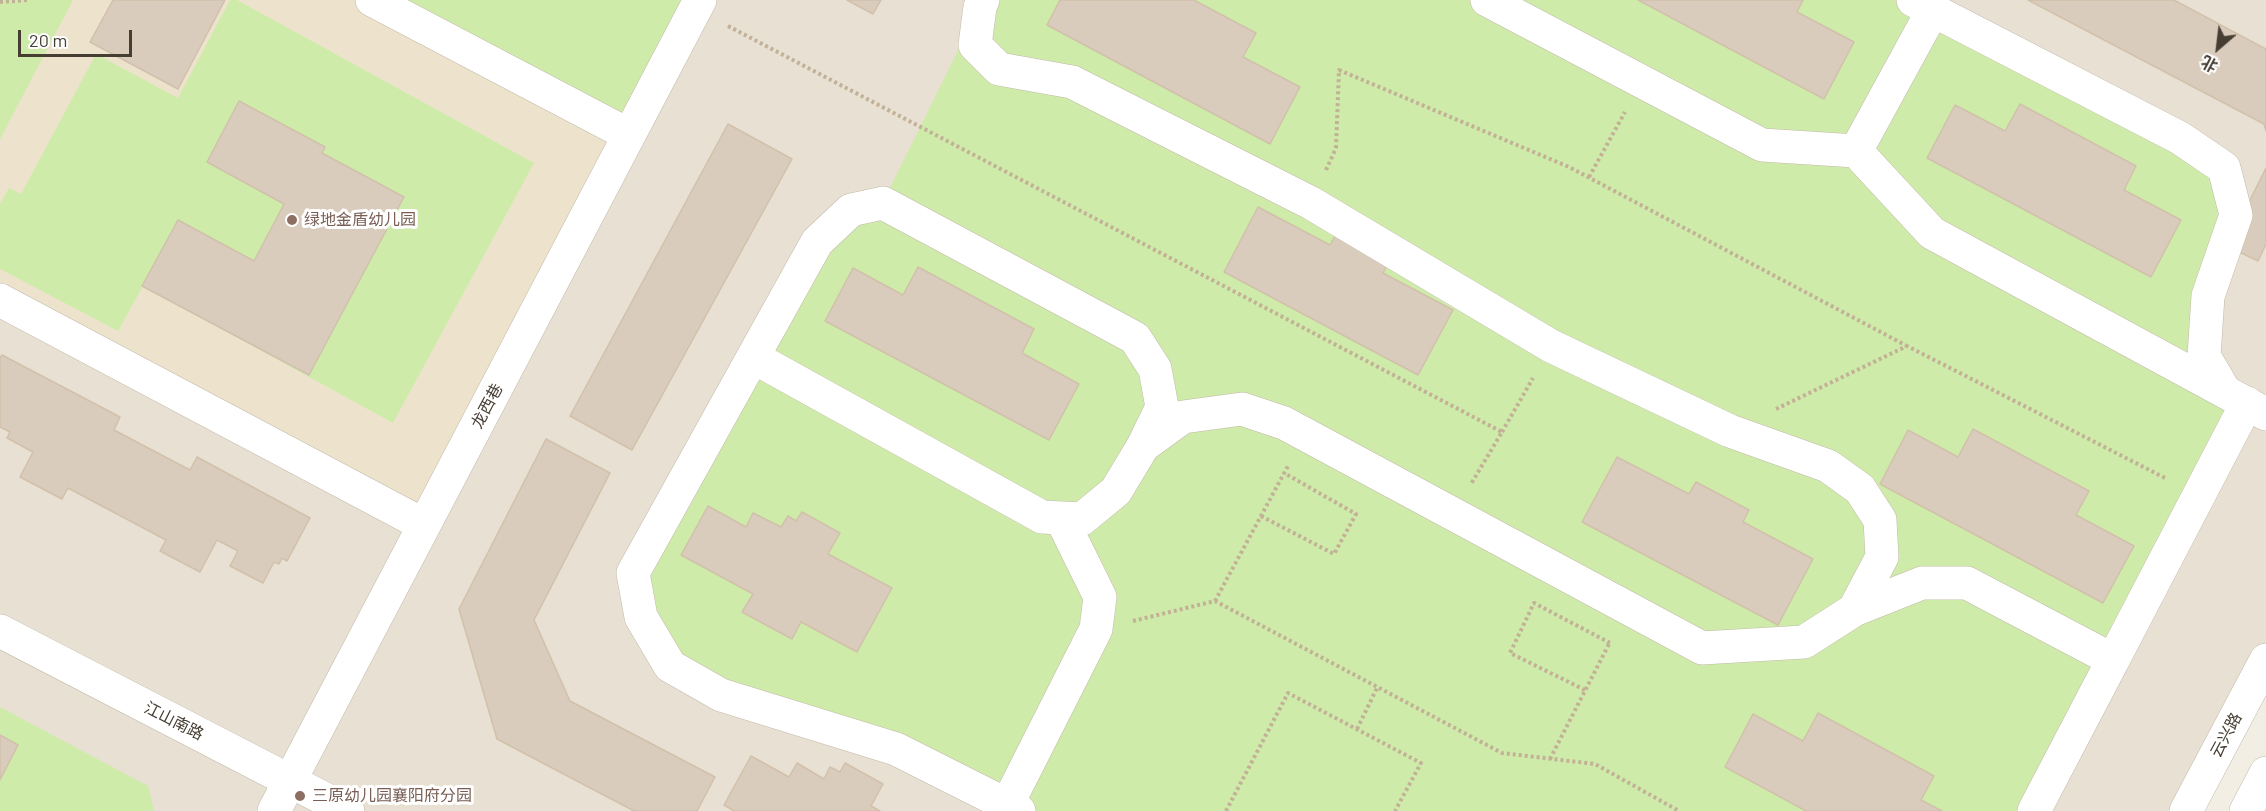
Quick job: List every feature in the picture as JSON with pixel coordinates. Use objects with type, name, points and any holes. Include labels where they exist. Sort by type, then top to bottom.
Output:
[{"type":"street","points":[[372,0],[629,135]]},
{"type":"street","points":[[983,0],[975,45],[999,69],[1072,82],[1311,203],[1551,346],[1730,431],[1828,466],[1860,489],[1880,520],[1882,557],[1854,610]]},
{"type":"street","points":[[1487,0],[1762,145],[1856,151],[1932,233],[2246,403]]},
{"type":"street","name":"龙西巷","points":[[274,811],[698,4]]},
{"type":"street","points":[[1856,151],[1923,5],[2180,138],[2224,168],[2236,215],[2208,296],[2204,356],[2246,403]]},
{"type":"street","points":[[753,357],[1042,517],[1082,519],[1116,491],[1143,446],[1162,407],[1155,369],[1135,338],[883,203],[850,210],[817,242],[753,357],[633,573],[641,617],[670,666],[721,695],[896,749],[1013,808],[1096,630],[1100,597],[1061,518]]},
{"type":"street","points":[[0,300],[424,525]]},
{"type":"street","points":[[2034,811],[2246,403]]},
{"type":"street","points":[[1143,446],[1183,417],[1242,410],[1284,423],[1702,648],[1804,642],[1854,610],[1922,583],[1967,582],[2113,660]]},
{"type":"street","name":"江山南路","points":[[0,631],[348,811]]},
{"type":"street","name":"云兴路","points":[[2186,811],[2266,660]]},
{"type":"street","points":[[2246,811],[2266,773]]},
{"type":"path","points":[[0,2],[28,0]]},
{"type":"path","points":[[698,4],[1502,432]]},
{"type":"path","points":[[1311,203],[1336,148],[1339,70],[1569,167],[1907,346],[2198,496]]},
{"type":"path","points":[[1589,177],[1642,82]]},
{"type":"path","points":[[1454,514],[1551,346]]},
{"type":"path","points":[[1730,431],[1907,346]]},
{"type":"path","points":[[1215,601],[1305,434]]},
{"type":"path","points":[[1261,516],[1334,554],[1356,514],[1284,473]]},
{"type":"path","points":[[1096,630],[1215,601],[1502,753],[1595,764],[1679,811]]},
{"type":"path","points":[[1585,690],[1510,652],[1533,603],[1610,643]]},
{"type":"path","points":[[1550,759],[1628,608]]},
{"type":"path","points":[[1357,729],[1377,688]]},
{"type":"path","points":[[1226,811],[1288,693],[1421,763],[1395,811]]},
{"type":"shaded area","points":[[0,0],[2266,0],[2266,660],[2186,811],[0,811]]},
{"type":"shaded area","name":"绿地金盾幼儿园","points":[[73,0],[372,0],[629,135],[424,525],[0,300],[0,139]]},
{"type":"green space","points":[[0,0],[73,0],[0,139]]},
{"type":"green space","points":[[230,0],[237,0],[534,163],[393,423],[143,286],[118,331],[0,269],[0,204],[9,188],[21,194],[96,54],[178,98]]},
{"type":"green space","points":[[372,0],[700,0],[629,135]]},
{"type":"green space","points":[[983,0],[1913,0],[2224,168],[2236,215],[2204,356],[2247,403],[2034,811],[1018,811],[670,666],[633,573],[817,242],[883,202]]},
{"type":"green space","points":[[0,707],[148,786],[154,811],[0,811]]},
{"type":"building","points":[[113,0],[225,0],[178,89],[90,42]]},
{"type":"building","points":[[847,0],[881,0],[873,14]]},
{"type":"building","points":[[1060,0],[1194,0],[1256,33],[1243,57],[1300,87],[1270,144],[1047,25]]},
{"type":"building","points":[[1638,0],[1803,0],[1797,12],[1854,42],[1824,99]]},
{"type":"building","points":[[2028,0],[2174,0],[2266,49],[2266,131],[2264,124]]},
{"type":"building","points":[[239,101],[325,147],[322,153],[404,197],[309,375],[142,286],[178,220],[254,261],[284,204],[207,162]]},
{"type":"building","points":[[2020,104],[2136,166],[2124,190],[2181,220],[2151,277],[1927,158],[1955,105],[2005,131]]},
{"type":"building","points":[[728,124],[792,159],[632,450],[570,416]]},
{"type":"building","points":[[2266,168],[2266,244],[2258,261],[2227,246]]},
{"type":"building","points":[[1258,207],[1330,245],[1337,232],[1390,260],[1383,273],[1453,310],[1418,375],[1224,272]]},
{"type":"building","points":[[918,267],[1034,329],[1022,353],[1079,384],[1049,440],[825,321],[853,268],[903,295]]},
{"type":"building","points":[[2,355],[120,417],[114,430],[190,470],[197,457],[310,518],[287,561],[282,558],[279,564],[274,562],[263,583],[230,566],[238,551],[217,540],[200,572],[160,551],[166,540],[68,488],[62,499],[20,477],[33,452],[7,438],[10,432],[0,427],[0,358]]},
{"type":"building","points":[[1973,429],[2089,491],[2076,515],[2134,546],[2103,603],[1880,484],[1908,430],[1958,457]]},
{"type":"building","points":[[546,439],[610,473],[534,620],[570,701],[715,777],[697,811],[634,811],[497,739],[459,609]]},
{"type":"building","points":[[1617,457],[1689,494],[1696,482],[1749,510],[1743,522],[1813,559],[1778,625],[1582,522]]},
{"type":"building","points":[[708,506],[746,527],[753,513],[781,527],[788,516],[796,521],[802,512],[840,533],[828,554],[892,588],[857,652],[801,622],[792,639],[742,612],[753,594],[681,555]]},
{"type":"building","points":[[1818,713],[1934,776],[1921,800],[1942,811],[1806,811],[1725,767],[1753,714],[1803,741]]},
{"type":"building","points":[[0,735],[18,745],[0,780]]},
{"type":"building","points":[[751,756],[789,777],[797,763],[824,779],[830,767],[840,772],[845,763],[883,784],[871,806],[880,811],[734,811],[724,805]]},
{"type":"place","name":"绿地金盾幼儿园","points":[[292,220]]},
{"type":"place","name":"三原幼儿园襄阳府分园","points":[[300,796]]}]
